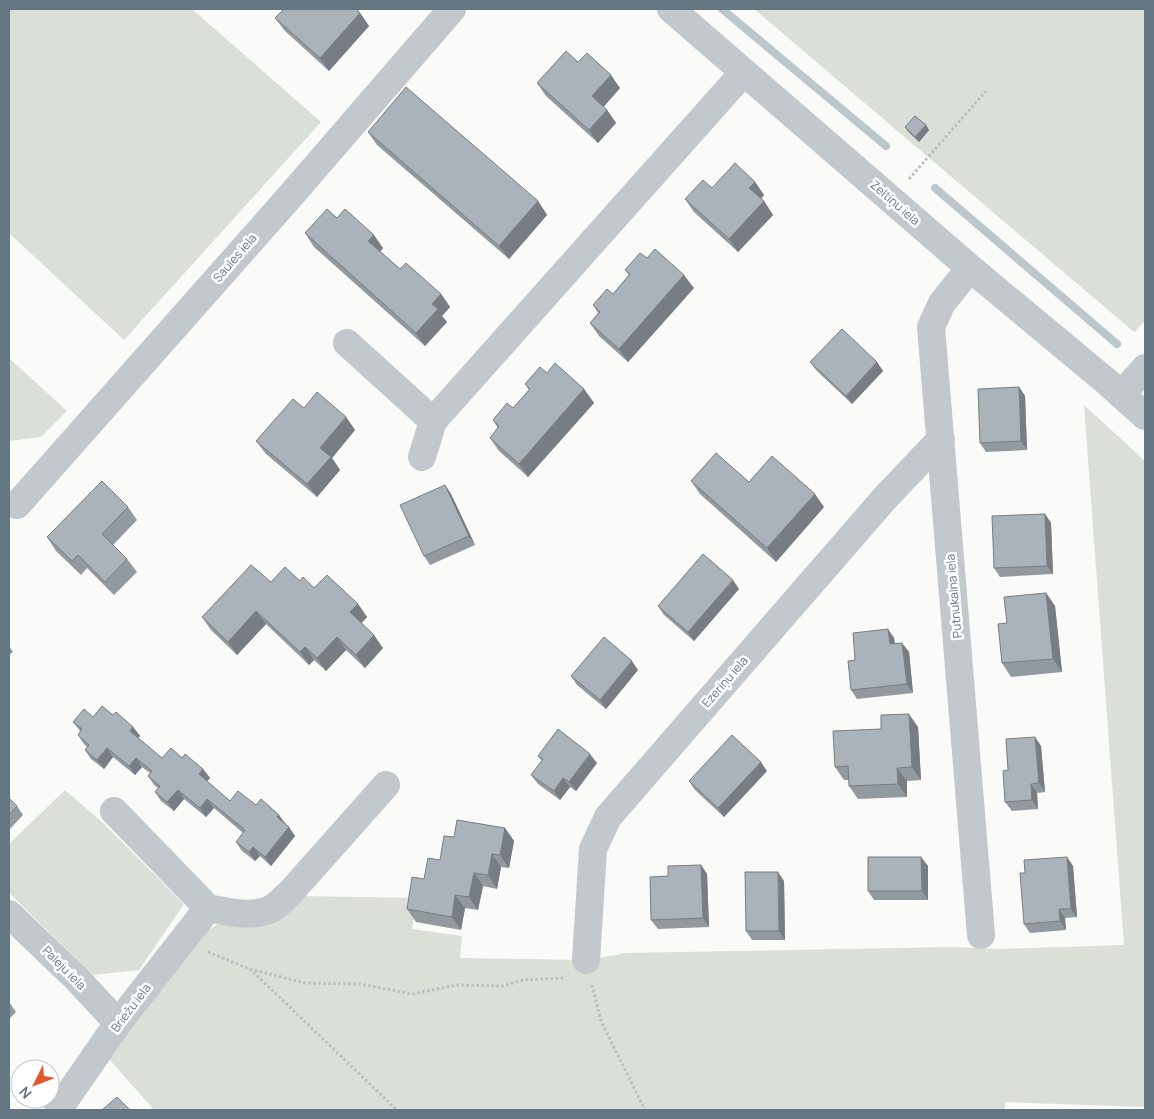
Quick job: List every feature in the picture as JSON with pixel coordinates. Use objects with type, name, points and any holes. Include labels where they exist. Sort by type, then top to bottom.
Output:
[{"type":"street","name":"Saules iela","points":[[17,505],[452,9]]},
{"type":"street","name":"Zeltiņu iela","points":[[670,9],[1145,416]]},
{"type":"street","points":[[422,457],[433,421],[744,72]]},
{"type":"street","name":"Putnukalna iela","points":[[970,268],[942,303],[931,327],[981,935]]},
{"type":"street","points":[[347,343],[433,421]]},
{"type":"street","points":[[1121,395],[1145,368]]},
{"type":"street","name":"Ezeriņu iela","points":[[586,960],[594,849],[608,817],[885,498],[941,439]]},
{"type":"street","points":[[114,811],[208,908],[239,914],[259,912],[272,908],[290,894],[386,785]]},
{"type":"street","name":"Briežu iela","points":[[58,1110],[118,1023],[208,908]]},
{"type":"street","name":"Paleju iela","points":[[9,914],[76,978],[118,1023]]},
{"type":"path","points":[[891,200],[986,91]]},
{"type":"path","points":[[182,942],[250,969],[305,983],[360,984],[412,994],[457,985],[502,986],[523,980],[563,978],[586,960],[601,1021],[645,1110]]},
{"type":"path","points":[[250,969],[397,1110]]},
{"type":"shaded area","points":[[9,9],[192,9],[321,122],[124,340],[9,233]]},
{"type":"shaded area","points":[[754,9],[1145,9],[1145,321],[1134,332]]},
{"type":"shaded area","points":[[9,358],[67,411],[41,437],[9,441]]},
{"type":"shaded area","points":[[1084,405],[1145,461],[1145,1107],[1005,1102],[1005,1110],[154,1110],[109,1059],[186,950],[200,935],[218,924],[235,922],[299,896],[417,898],[412,929],[462,936],[460,958],[586,960],[626,953],[954,947],[998,949],[1124,945]]},
{"type":"shaded area","points":[[65,790],[103,823],[184,904],[139,970],[93,975],[9,893],[9,844]]},
{"type":"building","points":[[284,9],[356,9],[360,13],[320,58],[275,18]]},
{"type":"building","points":[[566,51],[578,62],[587,53],[611,75],[592,96],[607,110],[589,130],[537,83]]},
{"type":"building","points":[[406,87],[538,201],[499,246],[368,132]]},
{"type":"building","points":[[915,116],[926,125],[915,137],[905,127]]},
{"type":"building","points":[[735,163],[755,182],[749,188],[764,201],[729,239],[685,199],[703,180],[712,188]]},
{"type":"building","points":[[327,209],[337,218],[345,209],[374,235],[368,241],[400,269],[406,263],[441,294],[432,304],[438,309],[416,333],[305,233]]},
{"type":"building","points":[[655,249],[684,275],[619,349],[590,323],[600,312],[593,305],[607,289],[613,294],[630,274],[625,270],[640,253],[647,258]]},
{"type":"building","points":[[842,329],[877,362],[846,396],[810,362]]},
{"type":"building","points":[[555,363],[584,389],[519,464],[490,438],[499,426],[493,420],[507,403],[513,408],[530,389],[525,384],[540,367],[547,373]]},
{"type":"building","points":[[1019,387],[1021,441],[980,443],[978,389]]},
{"type":"building","points":[[317,392],[346,417],[320,448],[331,457],[307,484],[256,441],[293,399],[304,408]]},
{"type":"building","points":[[716,453],[749,482],[772,456],[815,494],[767,548],[691,481]]},
{"type":"building","points":[[102,481],[128,507],[102,534],[127,559],[105,582],[78,555],[72,561],[47,537]]},
{"type":"building","points":[[445,485],[469,536],[424,556],[400,505]]},
{"type":"building","points":[[1045,514],[1047,566],[994,568],[992,516]]},
{"type":"building","points":[[703,554],[733,580],[688,632],[658,606]]},
{"type":"building","points":[[251,565],[271,582],[285,567],[300,581],[303,577],[314,588],[327,575],[358,604],[350,612],[374,635],[356,655],[337,637],[317,658],[305,647],[300,652],[256,611],[228,642],[202,617]]},
{"type":"building","points":[[1046,593],[1053,659],[1002,663],[998,624],[1007,623],[1004,597]]},
{"type":"building","points":[[888,629],[890,644],[902,643],[907,684],[851,690],[848,661],[855,660],[853,633]]},
{"type":"building","points":[[604,637],[632,661],[600,700],[571,676]]},
{"type":"building","points":[[102,706],[113,715],[116,712],[133,727],[130,731],[162,758],[171,748],[182,758],[185,754],[203,769],[199,774],[230,801],[238,791],[256,805],[261,799],[289,827],[265,857],[253,847],[249,852],[236,842],[245,830],[207,799],[200,808],[178,790],[167,802],[155,792],[160,786],[148,776],[152,771],[136,758],[129,766],[107,748],[97,760],[85,750],[89,745],[78,735],[82,729],[73,722],[84,709],[93,717]]},
{"type":"building","points":[[909,714],[912,767],[897,768],[898,784],[849,786],[848,766],[835,767],[833,731],[881,729],[881,715]]},
{"type":"building","points":[[558,729],[590,754],[569,782],[563,778],[554,791],[531,775],[543,759],[538,756]]},
{"type":"building","points":[[732,735],[761,762],[718,808],[689,781]]},
{"type":"building","points":[[1035,737],[1039,783],[1031,784],[1032,800],[1005,802],[1003,771],[1008,770],[1006,739]]},
{"type":"building","points":[[9,798],[17,806],[9,815]]},
{"type":"building","points":[[457,820],[505,828],[500,855],[492,854],[488,875],[474,873],[469,897],[455,895],[452,917],[407,909],[412,877],[424,879],[428,858],[440,860],[444,836],[454,837]]},
{"type":"building","points":[[868,857],[921,857],[922,891],[868,891]]},
{"type":"building","points":[[1067,857],[1071,909],[1059,909],[1060,921],[1024,924],[1020,873],[1025,873],[1024,860]]},
{"type":"building","points":[[701,865],[703,918],[651,920],[650,877],[668,876],[668,866]]},
{"type":"building","points":[[745,872],[778,872],[779,931],[746,931]]},
{"type":"building","points":[[117,1097],[130,1110],[102,1110]]},
{"type":"waterway","points":[[722,9],[886,146]]},
{"type":"waterway","points":[[935,188],[1117,344]]}]
